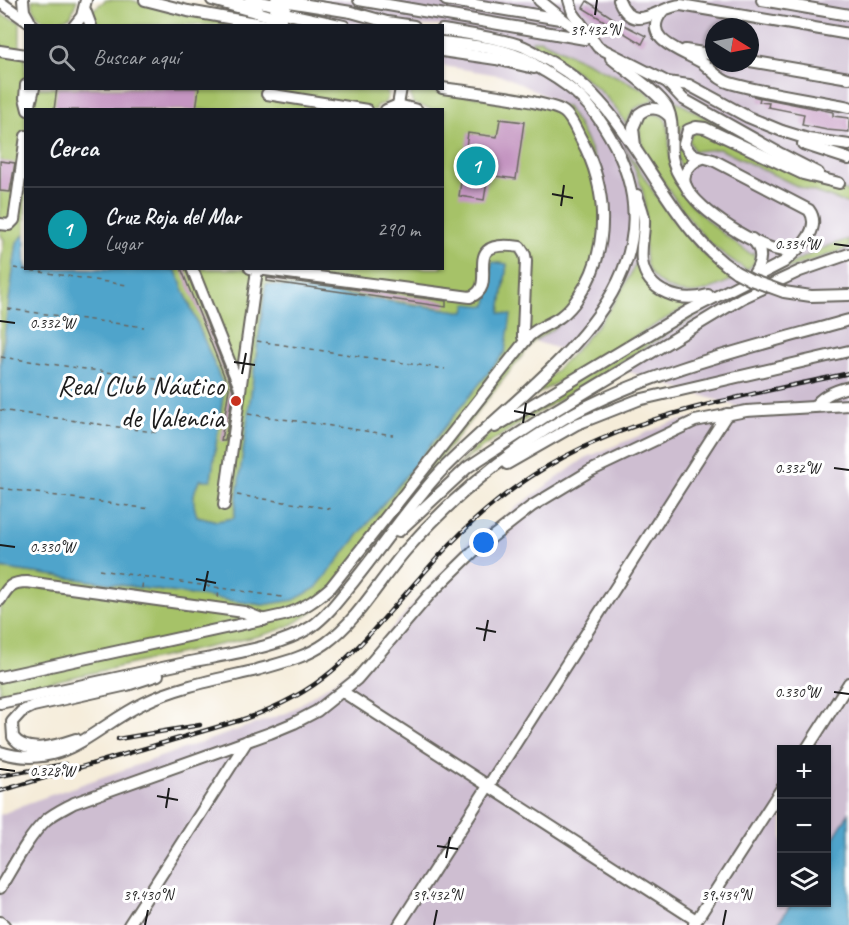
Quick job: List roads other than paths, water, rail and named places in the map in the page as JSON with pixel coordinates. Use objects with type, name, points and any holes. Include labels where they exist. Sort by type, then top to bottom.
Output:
[{"type":"street","points":[[23,0],[24,11],[32,24]]},
{"type":"street","points":[[75,24],[85,6],[96,0]]},
{"type":"street","points":[[145,0],[188,11],[265,24]]},
{"type":"street","points":[[228,0],[335,24]]},
{"type":"street","points":[[250,0],[368,24]]},
{"type":"street","points":[[276,0],[351,12],[400,24]]},
{"type":"street","points":[[359,0],[588,39]]},
{"type":"street","points":[[390,0],[578,31]]},
{"type":"street","points":[[446,0],[563,19]]},
{"type":"street","points":[[492,0],[551,10]]},
{"type":"street","points":[[538,0],[657,95],[665,104],[671,119],[673,160],[678,175],[705,209],[730,228],[775,249],[786,251],[796,249],[803,244]]},
{"type":"street","points":[[569,0],[573,13],[598,47],[667,82],[689,86],[779,135],[849,159]]},
{"type":"street","points":[[620,0],[625,10],[636,17],[649,18],[672,6],[681,5],[849,34]]},
{"type":"street","points":[[762,0],[849,15]]},
{"type":"street","points":[[211,1],[268,24]]},
{"type":"street","points":[[211,1],[281,24]]},
{"type":"street","points":[[211,1],[298,24]]},
{"type":"street","points":[[0,2],[32,24]]},
{"type":"street","points":[[85,6],[90,24]]},
{"type":"street","points":[[662,11],[657,21],[657,32],[660,38],[670,46],[704,64],[726,82],[849,107]]},
{"type":"street","points":[[432,12],[438,19],[437,24]]},
{"type":"street","points":[[444,30],[517,44],[531,49],[584,99],[602,123],[624,164],[643,211],[641,258],[653,283],[664,292],[684,298],[698,298],[731,288]]},
{"type":"street","points":[[444,36],[514,49],[548,67]]},
{"type":"street","points":[[444,42],[520,56],[548,67]]},
{"type":"street","points":[[670,46],[705,53]]},
{"type":"street","points":[[444,49],[568,72],[604,104],[694,236],[715,257],[751,280],[784,292],[819,297],[849,295]]},
{"type":"street","points":[[0,52],[24,56]]},
{"type":"street","points":[[759,63],[849,78]]},
{"type":"street","points":[[667,82],[683,99],[781,154],[844,184]]},
{"type":"street","points":[[3,674],[264,620],[300,610],[316,601],[331,587],[526,340],[535,331],[559,318],[578,297],[588,281],[599,251],[602,207],[592,162],[568,116],[555,108],[503,96],[444,87]]},
{"type":"street","points":[[26,90],[28,108]]},
{"type":"street","points":[[29,108],[33,90]]},
{"type":"street","points":[[398,105],[401,90]]},
{"type":"street","points":[[267,94],[354,108]]},
{"type":"street","points":[[391,108],[398,105],[409,108]]},
{"type":"street","points":[[637,152],[633,128],[639,114],[647,109],[658,109],[667,113],[671,119]]},
{"type":"street","points":[[748,117],[796,136],[849,145]]},
{"type":"street","points":[[477,438],[688,311],[784,262],[803,244],[810,234],[813,223],[809,210],[713,160],[691,154],[684,144],[686,134],[696,127],[705,128],[803,174],[844,184]]},
{"type":"street","points":[[803,144],[849,152]]},
{"type":"street","points":[[686,186],[687,171],[695,161],[703,158]]},
{"type":"street","points":[[0,224],[9,225],[14,220],[24,163]]},
{"type":"street","points":[[0,703],[216,657],[277,641],[310,627],[330,610],[426,489],[575,343],[614,293],[630,254],[634,229],[632,187],[624,164]]},
{"type":"street","points":[[751,278],[760,259],[759,249],[752,239]]},
{"type":"street","points":[[261,270],[470,297],[479,292],[482,285],[484,257],[487,251],[496,245],[520,247],[526,261],[523,337],[526,340]]},
{"type":"street","points":[[381,548],[468,468],[546,416],[742,298],[792,274],[849,254]]},
{"type":"street","points":[[193,270],[240,388]]},
{"type":"street","points":[[224,505],[246,353],[253,270]]},
{"type":"street","points":[[0,752],[23,757],[50,754],[72,748],[135,707],[156,697],[289,662],[324,645],[352,619],[423,531],[447,506],[523,444],[566,418],[616,393],[690,367],[849,320]]},
{"type":"street","points":[[476,483],[558,434],[619,406],[659,394],[849,351]]},
{"type":"street","points":[[226,353],[230,357],[238,358],[246,353]]},
{"type":"street","points":[[815,404],[832,392],[849,387]]},
{"type":"street","points":[[0,888],[46,820],[74,803],[294,723],[343,692],[369,667],[414,612],[453,571],[516,517],[590,471],[695,421],[774,408],[815,404],[849,405]]},
{"type":"street","points":[[399,925],[727,414]]},
{"type":"street","points":[[0,600],[8,588],[16,582],[27,582],[244,612],[264,620]]},
{"type":"street","points":[[96,734],[63,743],[31,747],[16,741],[11,727],[17,714],[33,706],[127,685],[216,657]]},
{"type":"street","points":[[809,745],[849,683]]},
{"type":"street","points":[[343,692],[489,785],[695,922],[777,796]]},
{"type":"street","points":[[129,925],[248,741]]},
{"type":"street","points":[[0,922],[4,925]]},
{"type":"water","points":[[24,235],[24,270],[175,270],[224,388],[211,480],[200,480],[195,489],[194,498],[197,516],[217,521],[234,518],[266,284],[465,312],[467,304],[487,306],[492,262],[507,264],[500,313],[511,315],[505,352],[316,588],[294,600],[263,605],[0,568],[0,367],[17,242]]},
{"type":"water","points":[[849,813],[849,925],[777,925],[789,907],[831,907],[831,842]]},
{"type":"railway","points":[[0,791],[241,720],[265,711],[300,693],[322,679],[353,652],[466,528],[496,502],[536,473],[577,450],[620,431],[664,416],[755,393],[849,373]]},
{"type":"railway","points":[[118,739],[200,725]]},
{"type":"railway","points":[[0,776],[65,764]]},
{"type":"place","name":"Cruz Roja del Mar","points":[[476,166]]},
{"type":"place","name":"Real Club Náutico de Valencia","points":[[236,401]]}]
